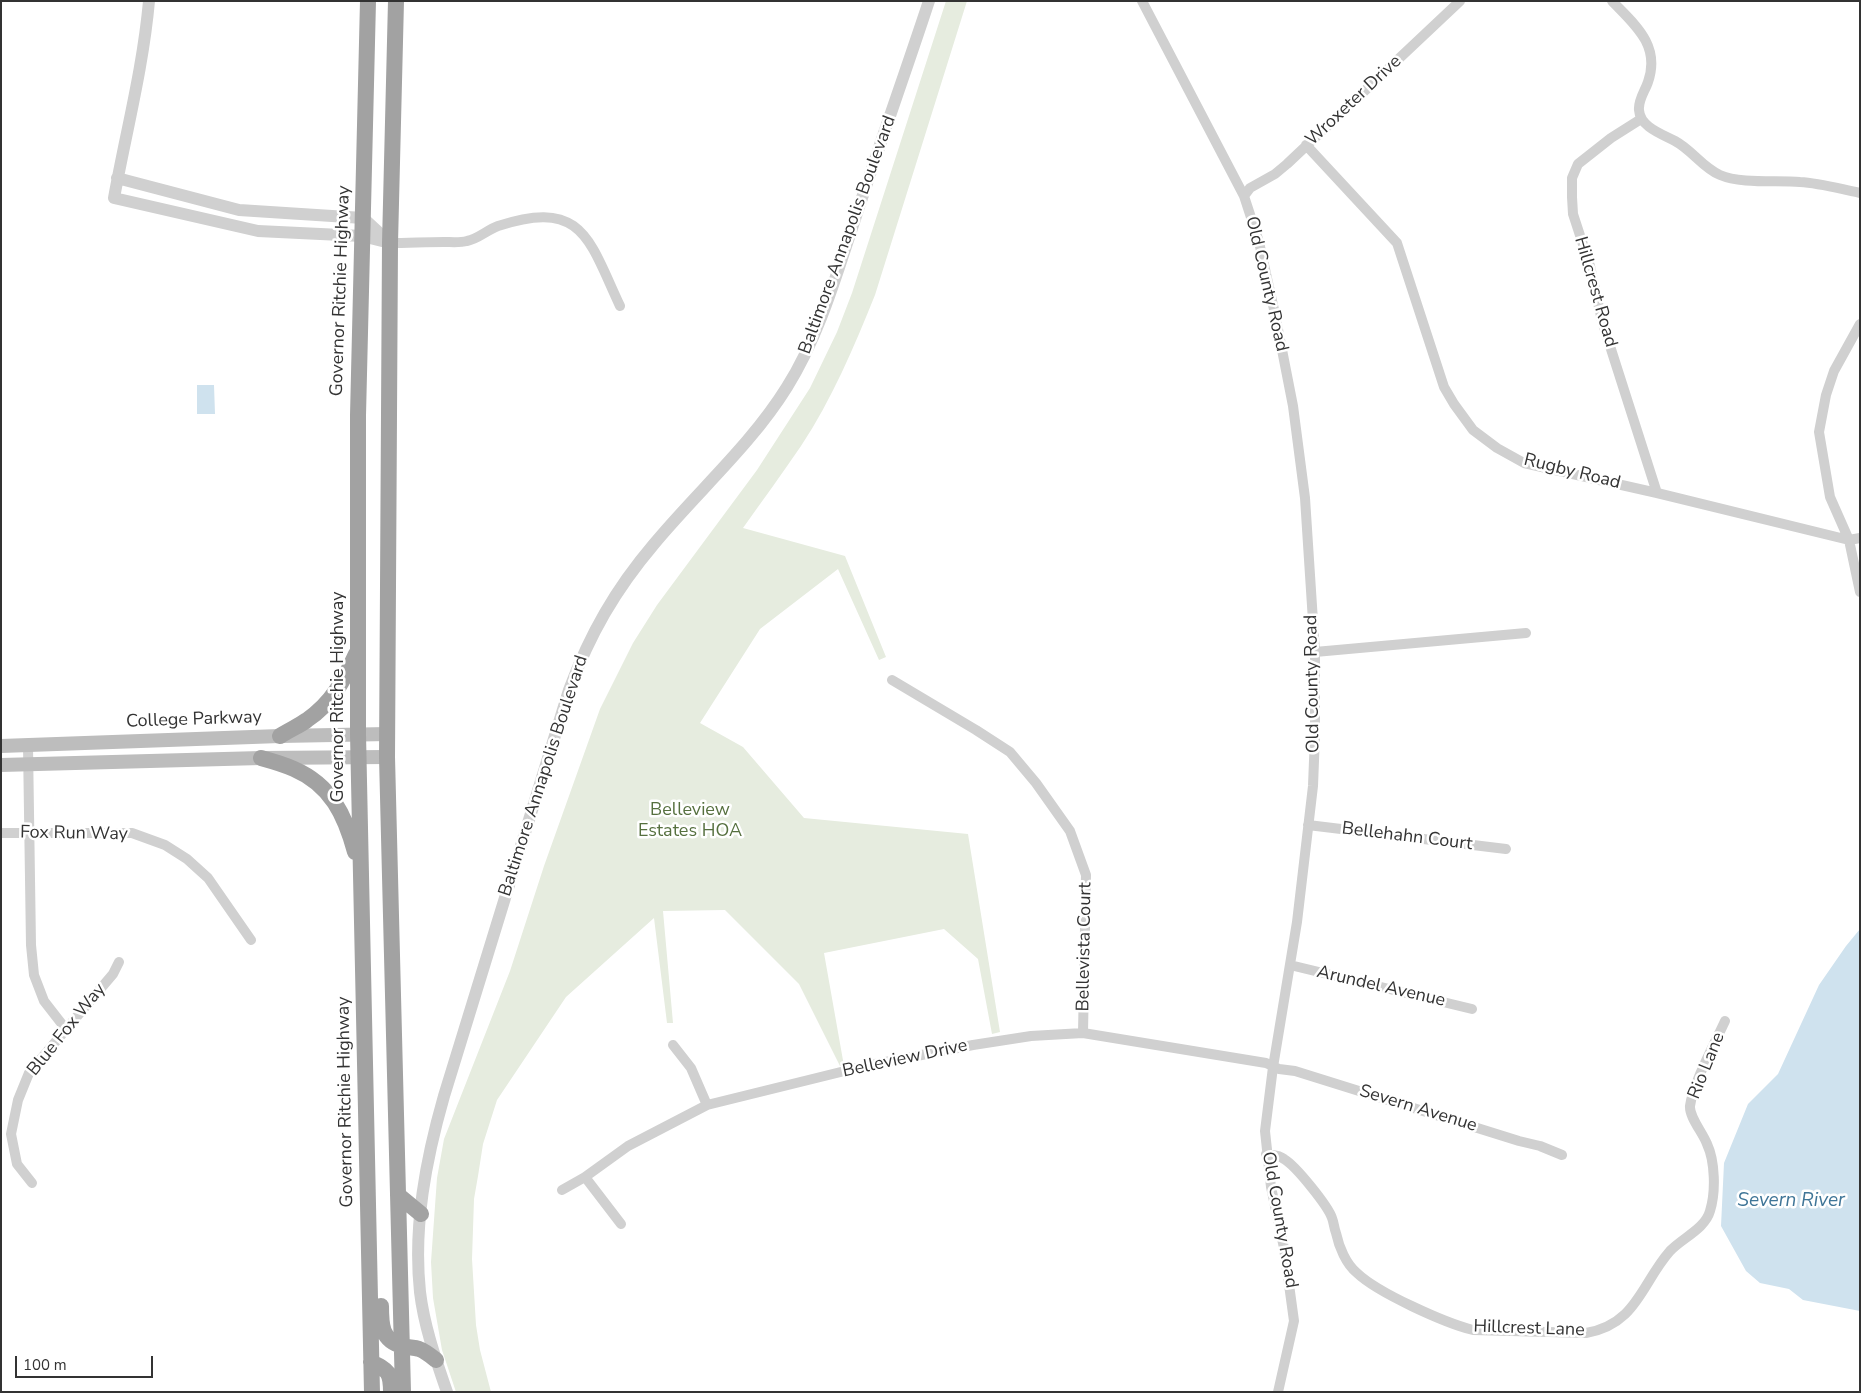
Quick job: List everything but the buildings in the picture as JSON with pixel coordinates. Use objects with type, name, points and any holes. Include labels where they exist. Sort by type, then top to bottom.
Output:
[{"type":"highway","name":"Governor Ritchie Highway","points":[[368,1],[358,415],[358,734],[372,1392]]},
{"type":"highway","points":[[396,1],[390,243],[387,757],[402,1392]]},
{"type":"highway","points":[[280,736],[307,720],[323,707],[337,691],[347,674],[358,647]]},
{"type":"highway","points":[[261,758],[292,768],[308,776],[332,798],[340,810],[348,829],[362,878]]},
{"type":"highway","points":[[367,1178],[379,1223],[381,1326],[385,1334],[392,1341],[401,1346],[420,1349],[436,1360]]},
{"type":"highway","points":[[398,1195],[421,1214]]},
{"type":"highway","points":[[371,1362],[385,1368],[389,1374],[391,1392]]},
{"type":"main road","name":"College Parkway","points":[[1,746],[388,734]]},
{"type":"main road","points":[[1,765],[261,758],[387,757]]},
{"type":"street","points":[[149,1],[146,36],[114,198],[258,231],[362,236],[390,243],[467,241],[497,227],[522,220],[544,216],[560,219],[579,229],[592,247],[620,306]]},
{"type":"street","name":"Baltimore Annapolis Boulevard","points":[[447,1392],[436,1360],[420,1293],[419,1236],[428,1156],[436,1124],[569,690],[600,618],[637,564],[774,408],[802,362],[828,299],[929,1]]},
{"type":"street","name":"Old County Road","points":[[1142,1],[1244,196],[1259,242],[1275,314],[1298,439],[1305,498],[1315,652],[1315,735],[1312,786],[1298,922],[1272,1067],[1265,1131],[1271,1187],[1284,1248],[1294,1321],[1278,1392]]},
{"type":"street","name":"Wroxeter Drive","points":[[1244,196],[1250,188],[1275,174],[1460,1]]},
{"type":"street","points":[[1612,1],[1642,33],[1650,50],[1649,80],[1639,103],[1640,119],[1646,124],[1680,143],[1708,168],[1726,177],[1800,182],[1860,193]]},
{"type":"street","name":"Hillcrest Road","points":[[1640,119],[1593,151],[1578,164],[1572,178],[1572,196],[1573,214],[1590,266],[1602,321],[1658,493]]},
{"type":"street","name":"Rugby Road","points":[[1306,145],[1397,243],[1444,386],[1454,404],[1473,430],[1497,448],[1524,463],[1658,493],[1849,540],[1860,538]]},
{"type":"street","points":[[118,178],[240,210],[363,218],[390,243]]},
{"type":"street","points":[[1860,324],[1834,371],[1826,395],[1820,432],[1830,497],[1849,540],[1860,592]]},
{"type":"street","points":[[1315,652],[1526,633]]},
{"type":"street","name":"Bellevista Court","points":[[892,680],[1010,752],[1036,783],[1070,831],[1086,875],[1083,1033]]},
{"type":"street","points":[[28,746],[31,944],[34,975],[44,1001],[66,1028]]},
{"type":"street","name":"Bellehahn Court","points":[[1308,825],[1506,849]]},
{"type":"street","name":"Fox Run Way","points":[[1,833],[132,833],[165,845],[187,859],[208,878],[251,940]]},
{"type":"street","name":"Blue Fox Way","points":[[32,1183],[17,1164],[11,1134],[16,1105],[29,1073],[113,974],[119,962]]},
{"type":"street","name":"Arundel Avenue","points":[[1290,965],[1472,1009]]},
{"type":"street","name":"Rio Lane","points":[[1679,1242],[1700,1226],[1710,1212],[1714,1172],[1707,1143],[1697,1126],[1690,1107],[1698,1080],[1725,1021]]},
{"type":"street","name":"Belleview Drive","points":[[562,1190],[585,1177],[628,1146],[707,1105],[865,1066],[973,1045],[1031,1036],[1083,1033],[1266,1063],[1272,1067]]},
{"type":"street","points":[[673,1045],[691,1068],[707,1105]]},
{"type":"street","name":"Severn Avenue","points":[[1272,1067],[1360,1091],[1540,1146],[1562,1155]]},
{"type":"street","name":"Hillcrest Lane","points":[[1266,1154],[1284,1158],[1310,1187],[1332,1217],[1336,1235],[1346,1260],[1356,1273],[1412,1306],[1473,1330],[1586,1332],[1602,1330],[1621,1318],[1635,1303],[1668,1253],[1679,1242]]},
{"type":"street","points":[[585,1177],[621,1224]]},
{"type":"green space","name":"Belleview Estates HOA","points":[[946,1],[967,1],[875,295],[851,353],[823,410],[801,446],[743,528],[845,556],[886,657],[879,660],[838,569],[760,629],[700,723],[743,747],[804,818],[968,834],[1000,1032],[992,1034],[978,959],[944,929],[824,953],[844,1066],[840,1066],[799,984],[725,910],[663,911],[673,1023],[667,1023],[654,918],[566,997],[497,1100],[483,1144],[474,1199],[472,1259],[476,1325],[480,1350],[491,1392],[456,1392],[442,1350],[433,1298],[431,1262],[437,1178],[444,1139],[510,971],[544,866],[600,709],[633,643],[657,605],[757,470],[810,388],[837,332],[852,293]]},
{"type":"water","points":[[197,385],[214,385],[215,414],[197,414]]},
{"type":"water","name":"Severn River","points":[[1860,929],[1860,1311],[1803,1300],[1789,1289],[1760,1283],[1746,1271],[1721,1226],[1724,1163],[1748,1104],[1778,1074],[1819,985]]}]
